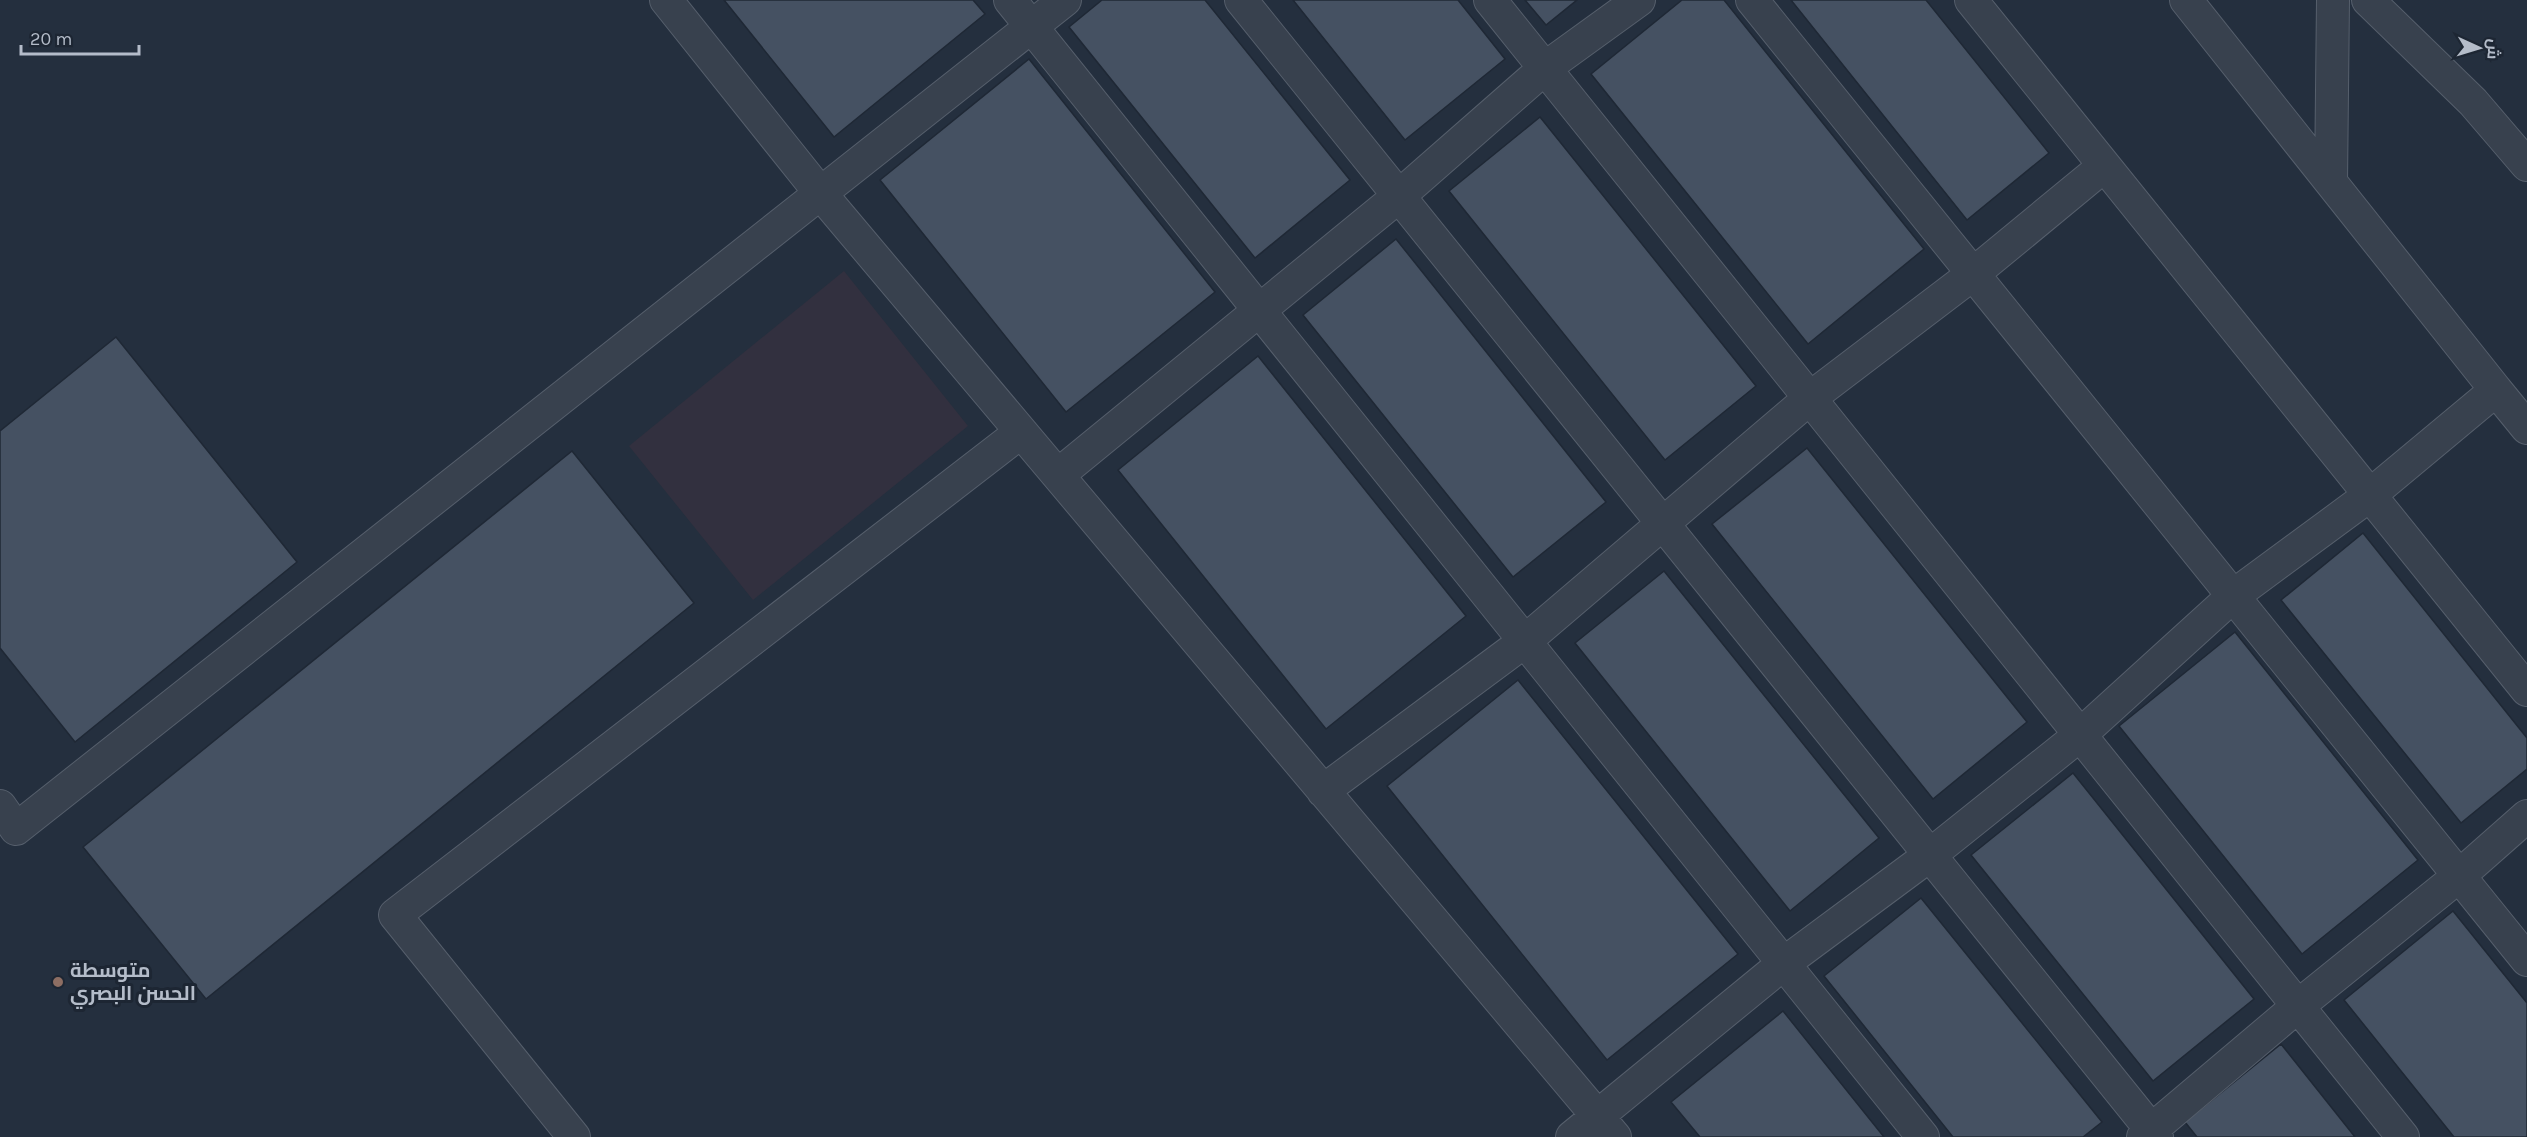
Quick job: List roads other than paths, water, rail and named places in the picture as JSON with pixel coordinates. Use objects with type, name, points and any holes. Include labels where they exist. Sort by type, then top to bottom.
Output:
[{"type":"street","points":[[666,0],[821,194],[1607,1127]]},
{"type":"street","points":[[1010,0],[1923,1137]]},
{"type":"street","points":[[0,806],[16,829],[1065,0]]},
{"type":"street","points":[[1241,0],[1930,855],[2150,1135],[2298,1006],[2459,876],[2527,816]]},
{"type":"street","points":[[1490,0],[2403,1137]]},
{"type":"street","points":[[1058,475],[1399,196],[1545,68],[1639,0]]},
{"type":"street","points":[[1752,0],[2527,960]]},
{"type":"street","points":[[1971,0],[2527,690]]},
{"type":"street","points":[[2186,0],[2527,428]]},
{"type":"street","points":[[2331,182],[2333,0]]},
{"type":"street","points":[[2368,0],[2473,102],[2527,165]]},
{"type":"street","points":[[1323,790],[1525,641],[1810,398],[1973,274],[2104,166]]},
{"type":"street","points":[[1572,1137],[1607,1127],[1783,964],[1930,855],[2080,735],[2233,596],[2370,495],[2496,390]]},
{"type":"street","points":[[574,1137],[395,915],[1021,432]]},
{"type":"place","name":"متوسطة الحسن البصري","points":[[58,982]]}]
